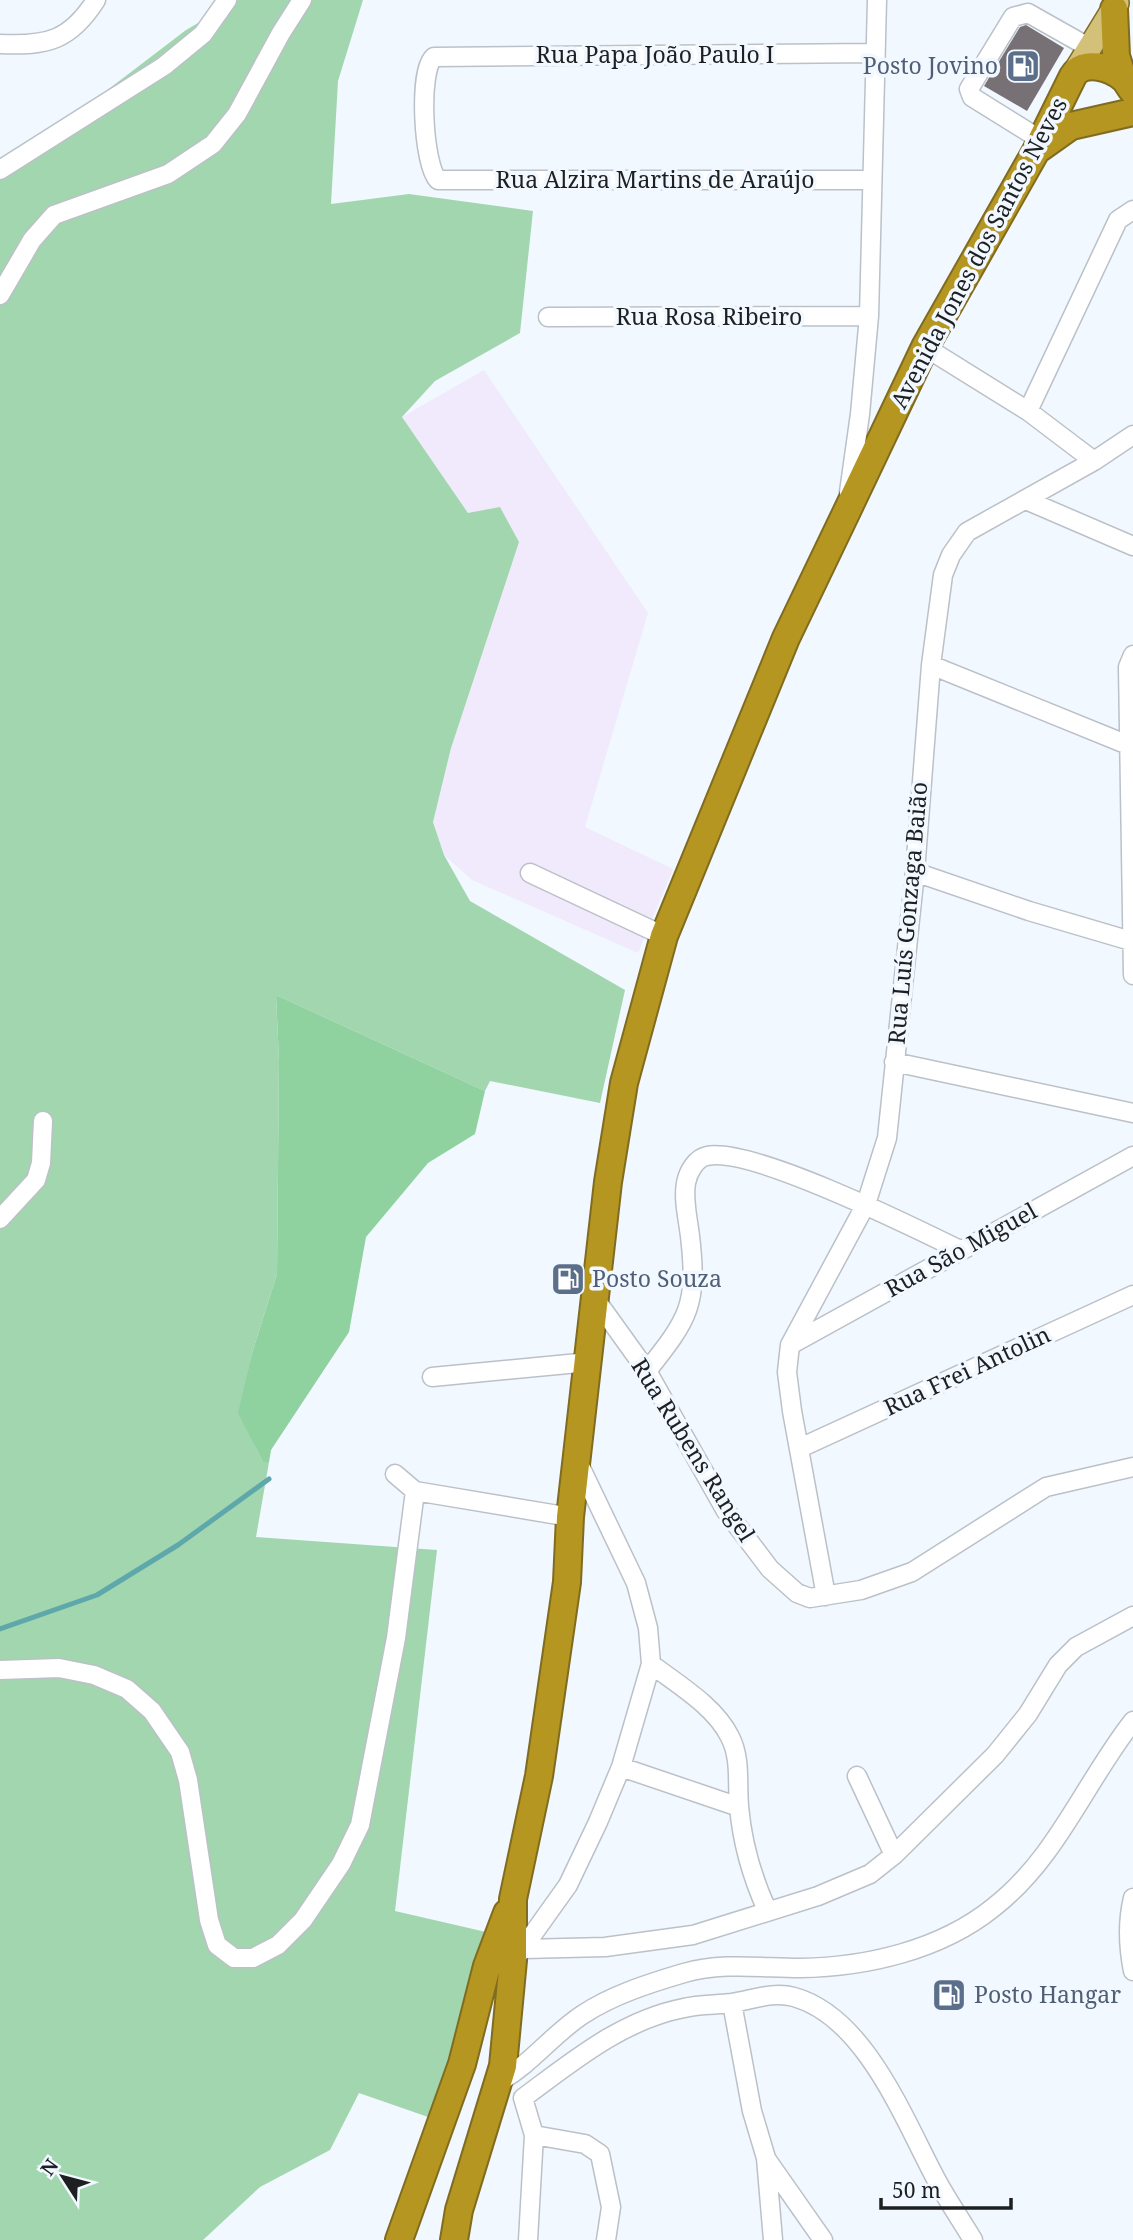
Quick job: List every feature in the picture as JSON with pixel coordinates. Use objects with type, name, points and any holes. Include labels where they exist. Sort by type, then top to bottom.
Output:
[{"type":"highway","points":[[1114,4],[1116,56],[1128,85]]},
{"type":"highway","points":[[1125,114],[1086,104],[1071,88],[1079,65],[1105,68],[1128,85]]},
{"type":"highway","name":"Avenida Jones dos Santos Neves","points":[[513,1899],[539,1776],[567,1582],[570,1517],[608,1182],[624,1083],[664,936],[786,638],[925,347],[1038,145],[1079,65]]},
{"type":"highway","points":[[1038,145],[1071,126],[1125,114]]},
{"type":"highway","points":[[454,2240],[459,2210],[498,2090],[519,1954],[513,1899]]},
{"type":"highway","points":[[399,2240],[462,2064],[487,1966],[513,1899]]},
{"type":"highway","points":[[473,2018],[487,2017],[497,2022],[507,2035]]},
{"type":"main road","name":"Avenida Jones dos Santos Neves","points":[[1079,65],[1114,4]]},
{"type":"street","points":[[0,44],[45,44],[69,33],[83,22],[96,0]]},
{"type":"street","points":[[0,170],[164,66],[203,34],[227,0]]},
{"type":"street","points":[[0,295],[32,240],[54,215],[168,174],[213,144],[237,114],[302,0]]},
{"type":"street","points":[[847,511],[869,316],[877,0]]},
{"type":"street","points":[[1038,145],[972,97],[969,89],[975,75],[1013,17],[1020,12],[1028,13],[1079,65]]},
{"type":"street","name":"Rua Papa João Paulo I","points":[[438,180],[428,164],[425,112],[426,68],[434,57],[875,53]]},
{"type":"street","name":"Rua Alzira Martins de Araújo","points":[[438,180],[871,180]]},
{"type":"street","points":[[1028,411],[1118,220],[1133,210]]},
{"type":"street","name":"Rua Rosa Ribeiro","points":[[548,317],[869,316]]},
{"type":"street","points":[[925,347],[1028,411],[1094,461]]},
{"type":"street","name":"Rua Luís Gonzaga Baião","points":[[790,1345],[866,1205],[887,1138],[915,872],[931,665],[943,575],[951,555],[967,532],[1094,461],[1133,435]]},
{"type":"street","points":[[1026,500],[1133,546]]},
{"type":"street","points":[[1133,655],[1128,667],[1133,975]]},
{"type":"street","points":[[931,665],[1128,745]]},
{"type":"street","points":[[915,872],[1029,911],[1131,941]]},
{"type":"street","points":[[530,873],[664,936]]},
{"type":"street","points":[[894,1062],[1133,1113]]},
{"type":"street","points":[[0,1219],[36,1180],[41,1163],[43,1121]]},
{"type":"street","points":[[647,1371],[686,1318],[694,1293],[685,1187],[695,1163],[705,1156],[721,1154],[760,1164],[866,1205],[960,1250]]},
{"type":"street","name":"Rua São Miguel","points":[[790,1345],[1133,1156]]},
{"type":"street","name":"Rua Frei Antolin","points":[[800,1448],[1133,1295]]},
{"type":"street","name":"Rua Rubens Rangel","points":[[596,1300],[647,1371],[726,1511],[770,1569],[797,1593],[810,1598],[826,1595]]},
{"type":"street","points":[[790,1345],[787,1372],[826,1595],[861,1590],[912,1572],[1046,1487],[1133,1467]]},
{"type":"street","points":[[432,1377],[589,1362]]},
{"type":"street","points":[[519,1954],[568,1885],[621,1767],[651,1664],[649,1628],[636,1583],[577,1459]]},
{"type":"street","points":[[395,1474],[415,1491],[570,1517]]},
{"type":"street","points":[[0,1670],[58,1668],[94,1675],[127,1689],[152,1712],[180,1752],[188,1780],[209,1920],[218,1945],[234,1958],[253,1958],[278,1944],[303,1920],[341,1864],[360,1825],[396,1638],[415,1491]]},
{"type":"street","points":[[519,1954],[642,1944],[694,1935],[818,1896],[870,1874],[894,1855],[995,1755],[1028,1714],[1058,1665],[1076,1647],[1133,1616]]},
{"type":"street","points":[[651,1664],[716,1716],[730,1736],[737,1757],[744,1843],[767,1910]]},
{"type":"street","points":[[523,2098],[498,2090],[581,2015],[627,1992],[688,1972],[731,1966],[802,1968],[845,1965],[894,1956],[944,1938],[995,1907],[1064,1830],[1117,1741],[1133,1721]]},
{"type":"street","points":[[621,1767],[739,1807]]},
{"type":"street","points":[[857,1776],[894,1855]]},
{"type":"street","points":[[1133,1898],[1129,1915],[1133,1971]]},
{"type":"street","points":[[523,2098],[607,2038],[648,2018],[685,2007],[732,2003],[775,1994],[794,1997],[812,2005],[851,2033],[886,2081],[937,2182],[972,2240]]},
{"type":"street","points":[[732,2003],[752,2111],[766,2158],[773,2240]]},
{"type":"street","points":[[523,2098],[534,2136],[528,2240]]},
{"type":"street","points":[[534,2136],[585,2144],[600,2154],[611,2207],[606,2240]]},
{"type":"street","points":[[766,2158],[823,2240]]},
{"type":"shaded area","points":[[484,370],[648,613],[585,827],[673,869],[638,953],[472,880],[444,855],[433,821],[451,748],[469,514],[402,417]]},
{"type":"green space","points":[[238,0],[363,0],[338,81],[331,204],[409,194],[533,211],[520,333],[435,381],[402,417],[468,513],[500,507],[519,542],[451,748],[433,822],[444,855],[470,901],[625,990],[600,1103],[490,1081],[485,1091],[276,995],[279,1061],[277,1274],[252,1353],[239,1413],[263,1462],[269,1462],[256,1537],[437,1550],[395,1911],[486,1932],[431,2118],[359,2093],[330,2150],[260,2187],[203,2240],[0,2240],[0,172],[186,30]]},
{"type":"green space","points":[[276,995],[485,1091],[475,1134],[428,1163],[366,1237],[349,1332],[271,1450],[269,1462],[263,1462],[238,1413],[252,1353],[277,1274],[279,1061]]},
{"type":"building","name":"Posto Jovino","points":[[1026,25],[1064,48],[1027,111],[984,86],[1020,27]]},
{"type":"waterway","points":[[0,1629],[97,1595],[178,1545],[269,1479]]},
{"type":"place","name":"Posto Jovino","points":[[1023,66]]},
{"type":"place","name":"Posto Souza","points":[[568,1279]]},
{"type":"place","name":"Posto Hangar","points":[[949,1995]]}]
